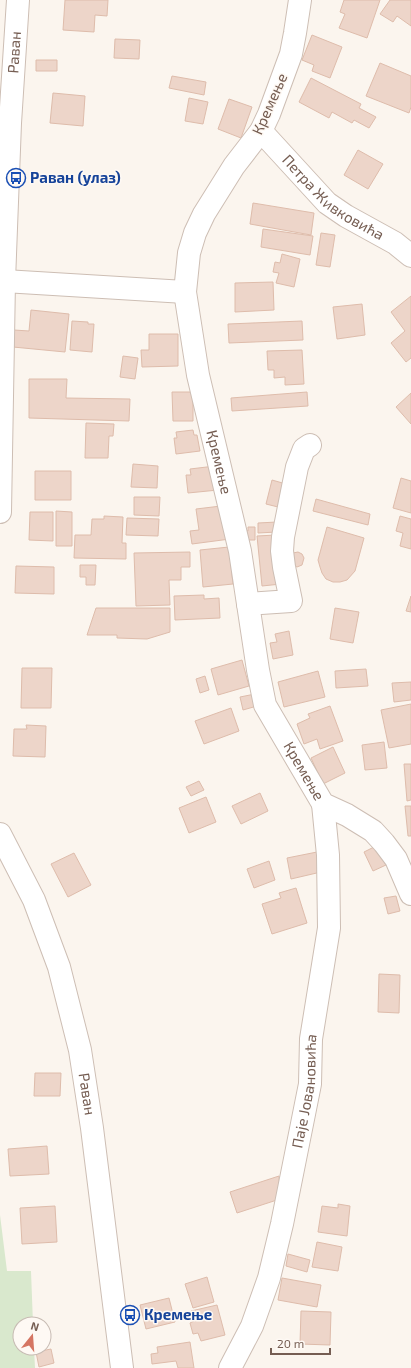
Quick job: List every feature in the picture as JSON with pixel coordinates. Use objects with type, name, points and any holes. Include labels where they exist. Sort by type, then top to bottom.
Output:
[{"type":"street","name":"Раван","points":[[0,512],[5,122],[18,0]]},
{"type":"street","name":"Кремење","points":[[300,0],[291,54],[277,94],[261,131],[234,166],[198,226],[189,253],[184,292],[198,375],[240,551],[258,670],[265,705],[323,804],[347,814],[372,831],[384,843],[396,859],[411,894]]},
{"type":"street","name":"Петра Живковића","points":[[261,131],[327,203],[346,216],[395,243],[411,256]]},
{"type":"street","points":[[4,281],[184,292]]},
{"type":"street","points":[[248,604],[291,601],[282,551],[283,537],[296,467],[304,449],[310,444]]},
{"type":"street","name":"Паје Јовановића","points":[[230,1368],[252,1326],[269,1278],[282,1224],[310,1084],[311,1039],[329,928],[328,856],[323,804]]},
{"type":"street","name":"Раван","points":[[0,834],[34,900],[59,967],[80,1050],[92,1128],[122,1368]]},
{"type":"green space","points":[[0,1215],[7,1271],[31,1271],[33,1316],[12,1316],[12,1356],[34,1356],[35,1368],[0,1368]]},
{"type":"building","points":[[65,0],[108,0],[107,16],[95,15],[94,32],[63,30]]},
{"type":"building","points":[[344,0],[380,0],[367,38],[339,28],[345,14],[340,12]]},
{"type":"building","points":[[390,0],[411,0],[411,26],[397,16],[393,22],[380,14]]},
{"type":"building","points":[[312,35],[342,47],[330,78],[312,71],[314,65],[302,60]]},
{"type":"building","points":[[115,39],[140,40],[139,59],[114,58]]},
{"type":"building","points":[[36,60],[57,60],[57,71],[36,71]]},
{"type":"building","points":[[380,63],[411,76],[411,107],[409,113],[366,96]]},
{"type":"building","points":[[172,76],[206,82],[204,95],[169,88]]},
{"type":"building","points":[[311,78],[361,104],[359,108],[376,117],[369,128],[354,120],[352,123],[332,112],[329,118],[299,102]]},
{"type":"building","points":[[53,93],[85,96],[83,126],[50,123]]},
{"type":"building","points":[[189,98],[208,102],[203,124],[185,121]]},
{"type":"building","points":[[229,99],[252,107],[241,138],[218,129]]},
{"type":"building","points":[[358,150],[383,164],[368,189],[344,175]]},
{"type":"building","points":[[253,203],[314,213],[311,235],[250,224]]},
{"type":"building","points":[[263,229],[313,236],[310,255],[261,247]]},
{"type":"building","points":[[321,233],[335,235],[330,267],[316,265]]},
{"type":"building","points":[[282,254],[300,259],[294,287],[276,283],[279,273],[273,272],[275,262],[280,263]]},
{"type":"building","points":[[273,282],[274,310],[235,312],[235,283]]},
{"type":"building","points":[[411,296],[411,358],[406,362],[391,343],[405,331],[391,312]]},
{"type":"building","points":[[362,304],[365,335],[337,339],[333,307]]},
{"type":"building","points":[[31,310],[69,314],[65,352],[13,347],[14,330],[29,331]]},
{"type":"building","points":[[72,321],[94,324],[92,352],[70,350]]},
{"type":"building","points":[[302,321],[303,340],[229,343],[228,324]]},
{"type":"building","points":[[149,334],[178,334],[178,366],[142,367],[141,350],[149,350]]},
{"type":"building","points":[[302,350],[304,384],[285,385],[285,377],[274,378],[274,370],[268,370],[267,351]]},
{"type":"building","points":[[123,356],[138,358],[135,379],[120,377]]},
{"type":"building","points":[[29,379],[67,379],[66,398],[130,399],[129,421],[29,418]]},
{"type":"building","points":[[172,392],[193,392],[193,421],[173,421]]},
{"type":"building","points":[[307,392],[308,406],[232,411],[231,398]]},
{"type":"building","points":[[411,393],[411,424],[396,407]]},
{"type":"building","points":[[86,423],[114,424],[113,436],[109,436],[108,458],[85,458]]},
{"type":"building","points":[[193,430],[194,435],[197,435],[200,451],[176,454],[174,438],[177,438],[176,432]]},
{"type":"building","points":[[133,464],[158,466],[157,488],[131,487]]},
{"type":"building","points":[[215,466],[218,490],[188,493],[186,475],[191,475],[190,469]]},
{"type":"building","points":[[35,471],[71,471],[71,500],[35,500]]},
{"type":"building","points":[[401,478],[411,481],[411,513],[393,508]]},
{"type":"building","points":[[272,480],[286,484],[282,508],[266,504]]},
{"type":"building","points":[[134,497],[160,497],[159,516],[134,515]]},
{"type":"building","points":[[316,499],[370,514],[368,525],[313,511]]},
{"type":"building","points":[[221,506],[230,539],[192,544],[190,531],[199,530],[196,509]]},
{"type":"building","points":[[56,511],[72,512],[72,546],[56,546]]},
{"type":"building","points":[[30,512],[53,512],[53,541],[29,540]]},
{"type":"building","points":[[104,516],[123,517],[122,543],[126,543],[126,559],[74,558],[75,535],[91,535],[92,519],[104,519]]},
{"type":"building","points":[[400,516],[411,519],[411,549],[400,546],[403,533],[396,531]]},
{"type":"building","points":[[127,518],[159,519],[158,536],[126,535]]},
{"type":"building","points":[[277,522],[277,532],[258,533],[258,523]]},
{"type":"building","points":[[248,527],[255,527],[255,540],[244,540],[245,530],[248,531]]},
{"type":"building","points":[[327,527],[364,538],[355,571],[347,580],[333,582],[326,579],[322,573],[318,560]]},
{"type":"building","points":[[276,535],[281,584],[262,586],[257,536]]},
{"type":"building","points":[[229,547],[233,584],[203,587],[200,550]]},
{"type":"building","points":[[190,552],[190,567],[181,567],[181,580],[169,580],[170,605],[136,606],[134,553]]},
{"type":"building","points":[[298,552],[302,554],[304,558],[302,565],[297,567],[295,566],[293,553]]},
{"type":"building","points":[[80,565],[96,565],[95,585],[86,585],[86,577],[80,577]]},
{"type":"building","points":[[16,566],[54,567],[54,594],[15,593]]},
{"type":"building","points":[[204,595],[204,599],[219,598],[220,618],[175,620],[174,596]]},
{"type":"building","points":[[411,596],[411,612],[406,611]]},
{"type":"building","points":[[96,608],[170,608],[170,632],[147,639],[117,638],[117,635],[87,635]]},
{"type":"building","points":[[335,608],[359,612],[353,643],[330,639]]},
{"type":"building","points":[[289,631],[293,655],[273,659],[270,643],[277,642],[275,634]]},
{"type":"building","points":[[242,660],[249,686],[218,695],[211,669]]},
{"type":"building","points":[[22,668],[52,668],[51,708],[21,708]]},
{"type":"building","points":[[366,669],[368,686],[336,688],[335,671]]},
{"type":"building","points":[[318,671],[325,697],[284,707],[278,682]]},
{"type":"building","points":[[205,676],[209,690],[200,693],[196,679]]},
{"type":"building","points":[[411,682],[411,700],[394,702],[392,683]]},
{"type":"building","points":[[255,694],[257,706],[243,710],[240,697]]},
{"type":"building","points":[[411,704],[411,744],[389,748],[381,710]]},
{"type":"building","points":[[330,706],[343,741],[320,749],[317,739],[304,744],[297,724],[310,718],[308,714]]},
{"type":"building","points":[[231,708],[239,731],[204,744],[195,721]]},
{"type":"building","points":[[26,725],[46,726],[45,757],[13,756],[14,729],[27,729]]},
{"type":"building","points":[[384,742],[387,768],[365,770],[362,745]]},
{"type":"building","points":[[333,747],[345,773],[323,784],[311,758]]},
{"type":"building","points":[[404,764],[411,764],[411,800],[407,801]]},
{"type":"building","points":[[199,781],[204,790],[191,796],[186,787]]},
{"type":"building","points":[[260,793],[268,811],[241,824],[232,806]]},
{"type":"building","points":[[206,797],[216,822],[189,833],[179,808]]},
{"type":"building","points":[[405,806],[411,806],[411,836],[408,836]]},
{"type":"building","points":[[376,846],[386,865],[373,871],[364,852]]},
{"type":"building","points":[[317,852],[321,872],[291,879],[287,858]]},
{"type":"building","points":[[74,853],[91,885],[68,897],[51,864]]},
{"type":"building","points":[[269,861],[275,880],[254,888],[247,869]]},
{"type":"building","points":[[296,888],[307,923],[272,934],[262,904],[281,898],[279,893]]},
{"type":"building","points":[[396,896],[400,911],[388,914],[384,898]]},
{"type":"building","points":[[379,974],[400,975],[399,1013],[378,1012]]},
{"type":"building","points":[[35,1073],[61,1073],[60,1096],[34,1096]]},
{"type":"building","points":[[47,1146],[49,1174],[10,1176],[8,1149]]},
{"type":"building","points":[[279,1176],[280,1199],[237,1213],[230,1192]]},
{"type":"building","points":[[338,1204],[350,1206],[347,1236],[318,1232],[322,1206],[338,1208]]},
{"type":"building","points":[[55,1206],[57,1242],[22,1244],[20,1208]]},
{"type":"building","points":[[317,1242],[342,1247],[338,1271],[312,1267]]},
{"type":"building","points":[[288,1254],[310,1260],[307,1272],[286,1266]]},
{"type":"building","points":[[207,1277],[214,1302],[193,1308],[185,1284]]},
{"type":"building","points":[[282,1278],[321,1285],[317,1307],[278,1300]]},
{"type":"building","points":[[169,1298],[175,1322],[146,1329],[140,1305]]},
{"type":"building","points":[[217,1305],[225,1335],[201,1341],[198,1333],[193,1334],[190,1323],[194,1321],[191,1311]]},
{"type":"building","points":[[301,1311],[331,1312],[330,1345],[300,1344]]},
{"type":"building","points":[[190,1342],[194,1368],[178,1368],[176,1361],[152,1364],[151,1354],[158,1353],[157,1347]]},
{"type":"building","points":[[52,1354],[54,1363],[39,1367],[37,1356],[52,1356]]},
{"type":"place","name":"Раван (улаз)","points":[[16,178]]},
{"type":"place","name":"Кремење","points":[[130,1315]]}]
